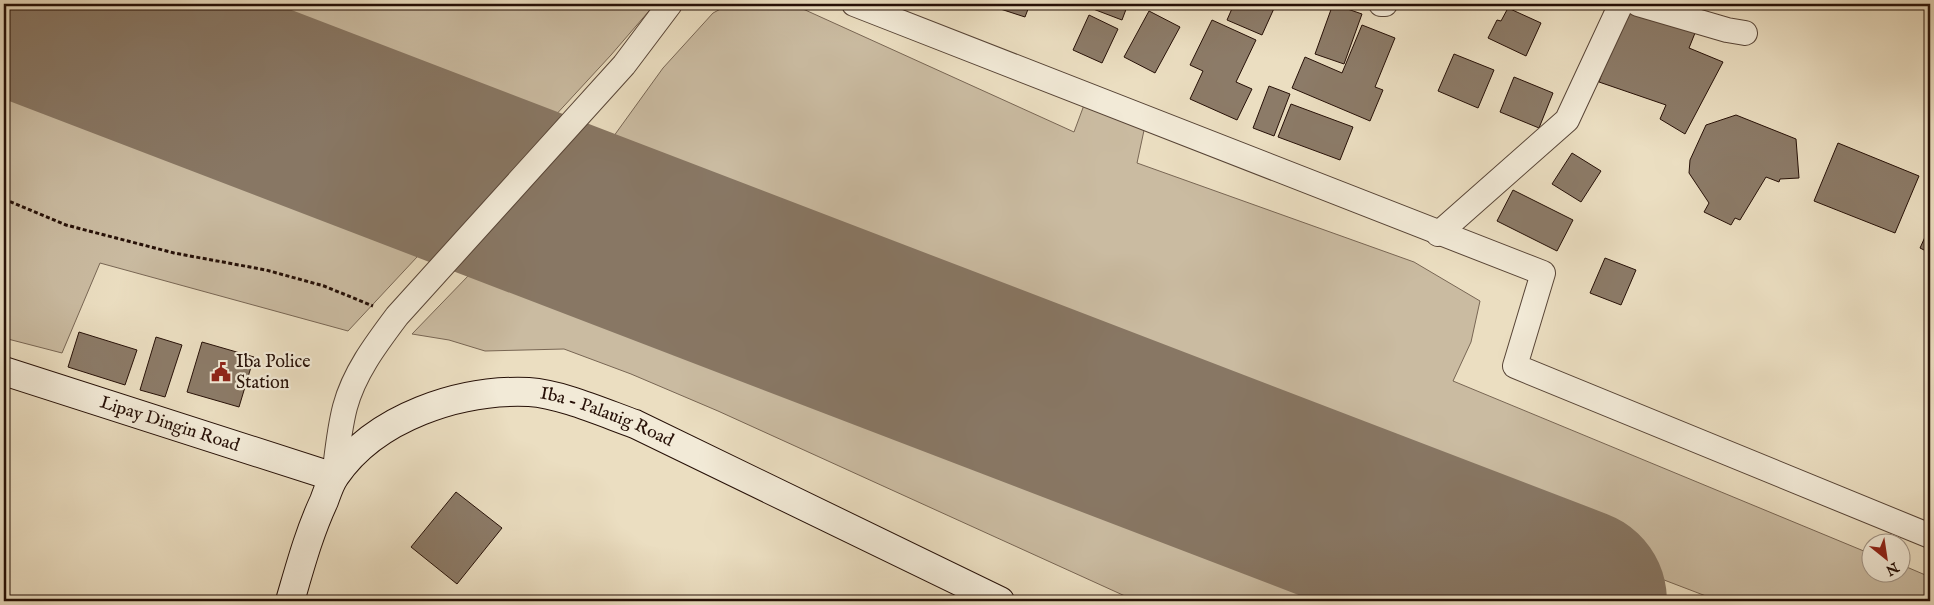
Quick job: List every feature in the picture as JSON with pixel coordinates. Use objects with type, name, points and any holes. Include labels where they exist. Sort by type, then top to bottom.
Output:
[{"type":"main road","name":"Lipay Dingin Road","points":[[4,371],[334,477]]},
{"type":"main road","name":"Iba - Palauig Road","points":[[290,601],[311,529],[334,477],[362,447],[401,419],[436,405],[487,394],[531,392],[576,403],[635,424],[1000,601]]},
{"type":"street","points":[[334,477],[345,407],[356,378],[396,316],[624,65],[670,4]]},
{"type":"street","points":[[854,4],[1438,234],[1543,273],[1515,366],[1930,536]]},
{"type":"street","points":[[1438,234],[1566,120],[1621,4]]},
{"type":"street","points":[[1638,4],[1727,30],[1745,33]]},
{"type":"path","points":[[4,199],[75,227],[174,253],[266,270],[324,286],[396,316]]},
{"type":"shaded area","points":[[159,4],[655,4],[528,145]]},
{"type":"shaded area","points":[[730,4],[792,4],[1074,132],[1087,97],[1146,121],[1137,163],[1414,262],[1480,301],[1471,342],[1453,381],[1862,550],[1862,582],[1912,582],[1912,569],[1930,577],[1930,601],[1719,601],[590,169],[663,68],[713,13]]},
{"type":"shaded area","points":[[4,38],[459,212],[348,331],[100,263],[62,353],[4,338]]},
{"type":"shaded area","points":[[498,245],[1429,601],[1136,601],[718,411],[631,374],[564,349],[485,351],[449,340],[412,334]]},
{"type":"building","points":[[985,4],[1030,4],[1025,17]]},
{"type":"building","points":[[1080,4],[1128,4],[1122,20]]},
{"type":"building","points":[[1234,4],[1276,4],[1262,35],[1227,20]]},
{"type":"building","points":[[1333,4],[1362,14],[1344,64],[1315,54]]},
{"type":"building","points":[[1508,8],[1541,23],[1526,56],[1488,38],[1497,20],[1501,21]]},
{"type":"building","points":[[1624,9],[1695,33],[1689,48],[1723,62],[1685,134],[1660,119],[1666,105],[1599,82]]},
{"type":"building","points":[[1149,11],[1180,27],[1155,73],[1124,57]]},
{"type":"building","points":[[1089,15],[1118,29],[1102,63],[1073,50]]},
{"type":"building","points":[[1212,20],[1256,40],[1236,82],[1252,89],[1237,120],[1190,99],[1203,71],[1190,65]]},
{"type":"building","points":[[1362,25],[1395,38],[1375,87],[1383,90],[1370,121],[1292,88],[1305,57],[1342,73]]},
{"type":"building","points":[[1454,54],[1494,70],[1478,108],[1438,91]]},
{"type":"building","points":[[1514,77],[1553,93],[1539,128],[1500,112]]},
{"type":"building","points":[[1269,86],[1290,94],[1274,136],[1253,128]]},
{"type":"building","points":[[1291,104],[1353,127],[1340,160],[1278,137]]},
{"type":"building","points":[[1736,115],[1796,139],[1799,178],[1780,179],[1779,182],[1766,177],[1740,220],[1735,218],[1731,225],[1704,212],[1709,203],[1689,173],[1690,160],[1706,125]]},
{"type":"building","points":[[1838,143],[1919,176],[1895,233],[1814,201]]},
{"type":"building","points":[[1572,153],[1601,171],[1581,202],[1552,184]]},
{"type":"building","points":[[1513,190],[1573,220],[1557,251],[1497,221]]},
{"type":"building","points":[[1930,226],[1930,253],[1920,248]]},
{"type":"building","points":[[1605,258],[1636,270],[1621,305],[1590,293]]},
{"type":"building","points":[[79,332],[137,350],[125,385],[68,367]]},
{"type":"building","points":[[156,337],[182,345],[165,397],[140,390]]},
{"type":"building","name":"Iba Police Station","points":[[202,342],[254,357],[239,407],[187,392]]},
{"type":"building","points":[[456,492],[502,528],[457,584],[411,547]]},
{"type":"runway","points":[[16,4],[1574,601]]},
{"type":"place","name":"Iba Police Station","points":[[221,372]]}]
